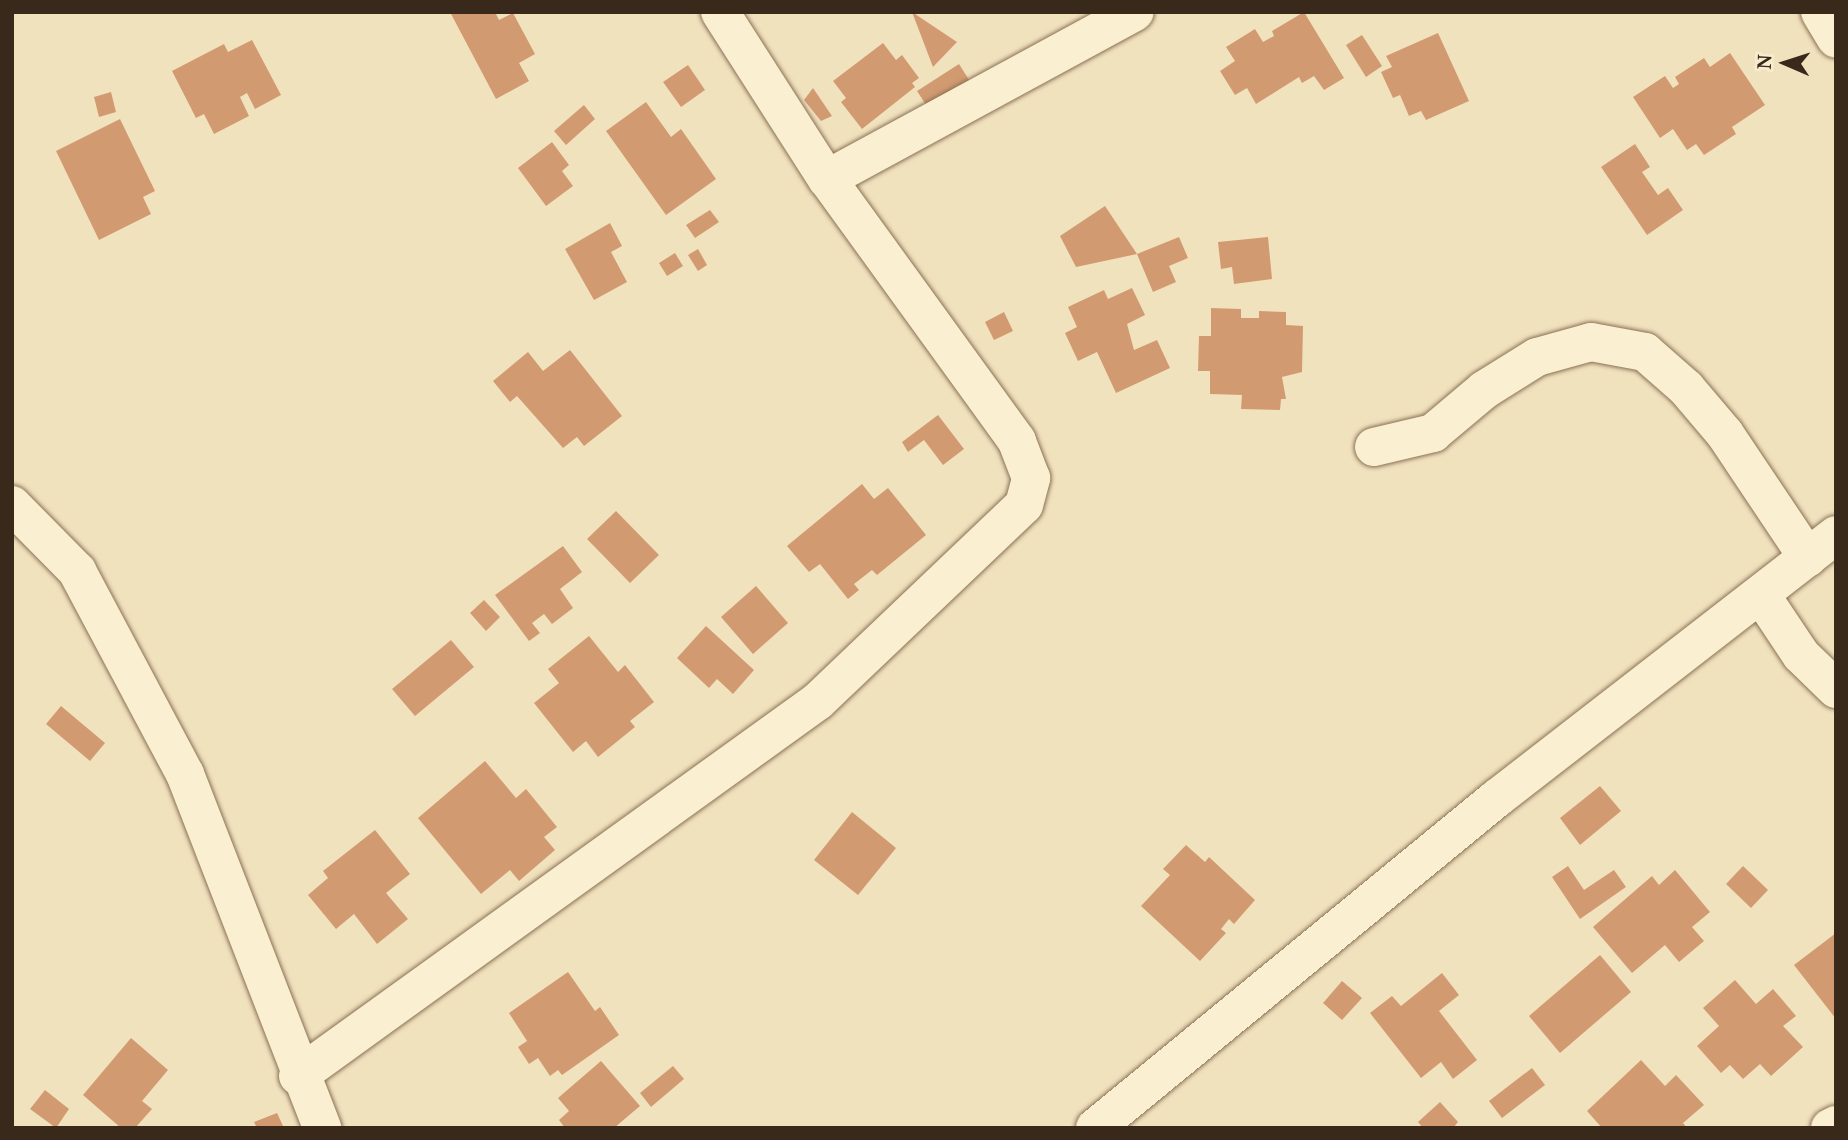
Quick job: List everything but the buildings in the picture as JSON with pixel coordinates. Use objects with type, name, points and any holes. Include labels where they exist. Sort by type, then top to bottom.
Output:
[{"type":"street","points":[[298,1076],[818,701],[1024,505],[1031,478],[1017,441],[827,179],[720,12]]},
{"type":"street","points":[[827,179],[1135,12]]},
{"type":"street","points":[[1820,12],[1836,39]]},
{"type":"street","points":[[1095,1128],[1497,798],[1822,546],[1686,388],[1645,352],[1591,342],[1537,357],[1484,390],[1433,433],[1374,447]]},
{"type":"street","points":[[12,505],[77,571],[185,774],[298,1076],[322,1128]]},
{"type":"street","points":[[1761,595],[1801,655],[1836,689]]},
{"type":"street","points":[[1830,1128],[1836,1125]]}]
